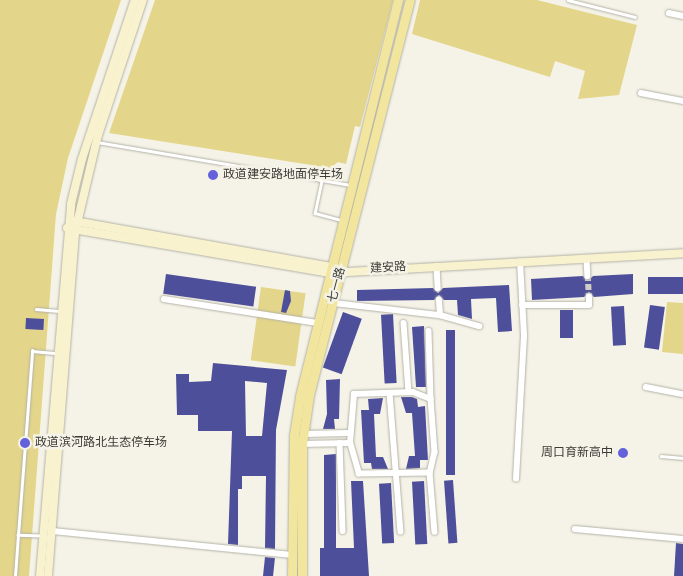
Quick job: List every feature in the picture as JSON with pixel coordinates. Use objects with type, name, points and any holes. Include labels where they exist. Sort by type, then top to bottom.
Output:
[{"type":"main road","points":[[40,576],[45,536],[61,311],[82,159],[135,0]]},
{"type":"main road","points":[[48,576],[53,532],[72,224],[96,142],[143,0]]},
{"type":"main road","name":"七一路","points":[[292,576],[294,435],[317,323],[398,0]]},
{"type":"main road","name":"七一路","points":[[302,576],[302,444],[308,395],[410,0]]},
{"type":"main road","points":[[72,224],[341,271]]},
{"type":"main road","name":"建安路","points":[[341,271],[683,253]]},
{"type":"street","points":[[669,13],[683,16]]},
{"type":"street","points":[[641,93],[683,101]]},
{"type":"street","points":[[587,259],[588,276]]},
{"type":"street","points":[[516,479],[522,305],[520,262]]},
{"type":"street","points":[[437,266],[438,288]]},
{"type":"street","points":[[522,305],[589,305],[589,297]]},
{"type":"street","points":[[164,299],[317,323]]},
{"type":"street","points":[[439,300],[440,315]]},
{"type":"street","points":[[334,303],[440,315],[479,326]]},
{"type":"street","points":[[404,323],[409,392]]},
{"type":"street","points":[[430,331],[431,399],[435,452],[430,472],[435,532]]},
{"type":"street","points":[[646,387],[683,394]]},
{"type":"street","points":[[430,472],[398,477],[359,474],[349,433],[354,394],[409,392],[423,393],[431,399]]},
{"type":"street","points":[[390,393],[401,532]]},
{"type":"street","points":[[303,434],[349,433]]},
{"type":"street","points":[[340,443],[343,531]]},
{"type":"street","points":[[302,444],[350,443]]},
{"type":"street","points":[[575,529],[683,540]]},
{"type":"street","points":[[53,532],[292,555]]},
{"type":"lane","points":[[568,0],[635,16]]},
{"type":"lane","points":[[96,142],[351,186]]},
{"type":"lane","points":[[322,181],[315,213],[342,220]]},
{"type":"lane","points":[[36,309],[61,311]]},
{"type":"lane","points":[[15,576],[32,351],[58,353]]},
{"type":"lane","points":[[661,456],[683,458]]},
{"type":"lane","points":[[18,535],[45,536]]},
{"type":"shaded area","points":[[0,0],[121,0],[68,158],[56,214],[29,576],[0,576]]},
{"type":"shaded area","points":[[155,0],[393,0],[360,127],[355,126],[346,164],[338,162],[330,168],[109,133]]},
{"type":"shaded area","points":[[420,0],[537,0],[637,25],[619,95],[578,99],[585,71],[555,61],[550,77],[412,34]]},
{"type":"shaded area","points":[[261,287],[306,293],[295,367],[251,360]]},
{"type":"shaded area","points":[[667,302],[683,303],[683,354],[662,352]]},
{"type":"building","points":[[166,274],[256,287],[253,306],[163,294]]},
{"type":"building","points":[[633,274],[633,294],[594,297],[589,292],[584,297],[532,300],[531,279],[583,276],[588,281],[593,276]]},
{"type":"building","points":[[648,277],[683,277],[683,294],[648,294]]},
{"type":"building","points":[[509,285],[512,331],[498,332],[496,298],[471,299],[472,319],[458,315],[457,300],[444,300],[439,295],[434,300],[357,301],[357,290],[433,288],[438,293],[443,288]]},
{"type":"building","points":[[285,290],[290,291],[291,301],[286,313],[281,312]]},
{"type":"building","points":[[650,305],[665,307],[659,350],[644,348]]},
{"type":"building","points":[[624,306],[626,345],[613,346],[611,307]]},
{"type":"building","points":[[560,310],[573,310],[573,338],[560,338]]},
{"type":"building","points":[[343,312],[362,319],[342,374],[323,367]]},
{"type":"building","points":[[393,314],[397,383],[385,384],[381,315]]},
{"type":"building","points":[[26,318],[44,319],[43,330],[25,329]]},
{"type":"building","points":[[424,326],[426,387],[416,387],[412,327]]},
{"type":"building","points":[[446,330],[455,330],[455,475],[446,475]]},
{"type":"building","points":[[213,363],[287,370],[276,430],[275,549],[265,548],[266,476],[242,476],[242,489],[238,489],[238,545],[228,544],[232,431],[198,431],[198,415],[177,415],[176,374],[189,374],[189,382],[211,381]],"holes":[[[245,381],[267,383],[262,436],[246,436]]]},
{"type":"building","points":[[340,379],[339,419],[334,419],[335,429],[323,429],[327,414],[326,380]]},
{"type":"building","points":[[401,397],[412,397],[417,399],[418,407],[425,406],[428,460],[420,460],[420,468],[406,469],[409,456],[415,456],[412,413],[406,413]]},
{"type":"building","points":[[383,398],[380,414],[374,414],[376,457],[383,457],[388,469],[372,469],[371,463],[364,463],[361,410],[369,410],[368,399]]},
{"type":"building","points":[[336,454],[336,548],[354,548],[351,481],[363,481],[369,576],[320,576],[320,548],[324,548],[324,455]]},
{"type":"building","points":[[453,480],[457,543],[448,543],[444,481]]},
{"type":"building","points":[[424,481],[427,544],[415,545],[412,482]]},
{"type":"building","points":[[391,483],[394,543],[382,544],[379,484]]},
{"type":"building","points":[[676,543],[683,544],[683,576],[674,576]]},
{"type":"building","points":[[265,557],[275,558],[273,576],[263,576]]},
{"type":"tunnel","points":[[588,276],[589,297]]},
{"type":"place","name":"政道建安路地面停车场","points":[[213,175]]},
{"type":"place","name":"政道滨河路北生态停车场","points":[[25,443]]},
{"type":"place","name":"周口育新高中","points":[[623,453]]}]
